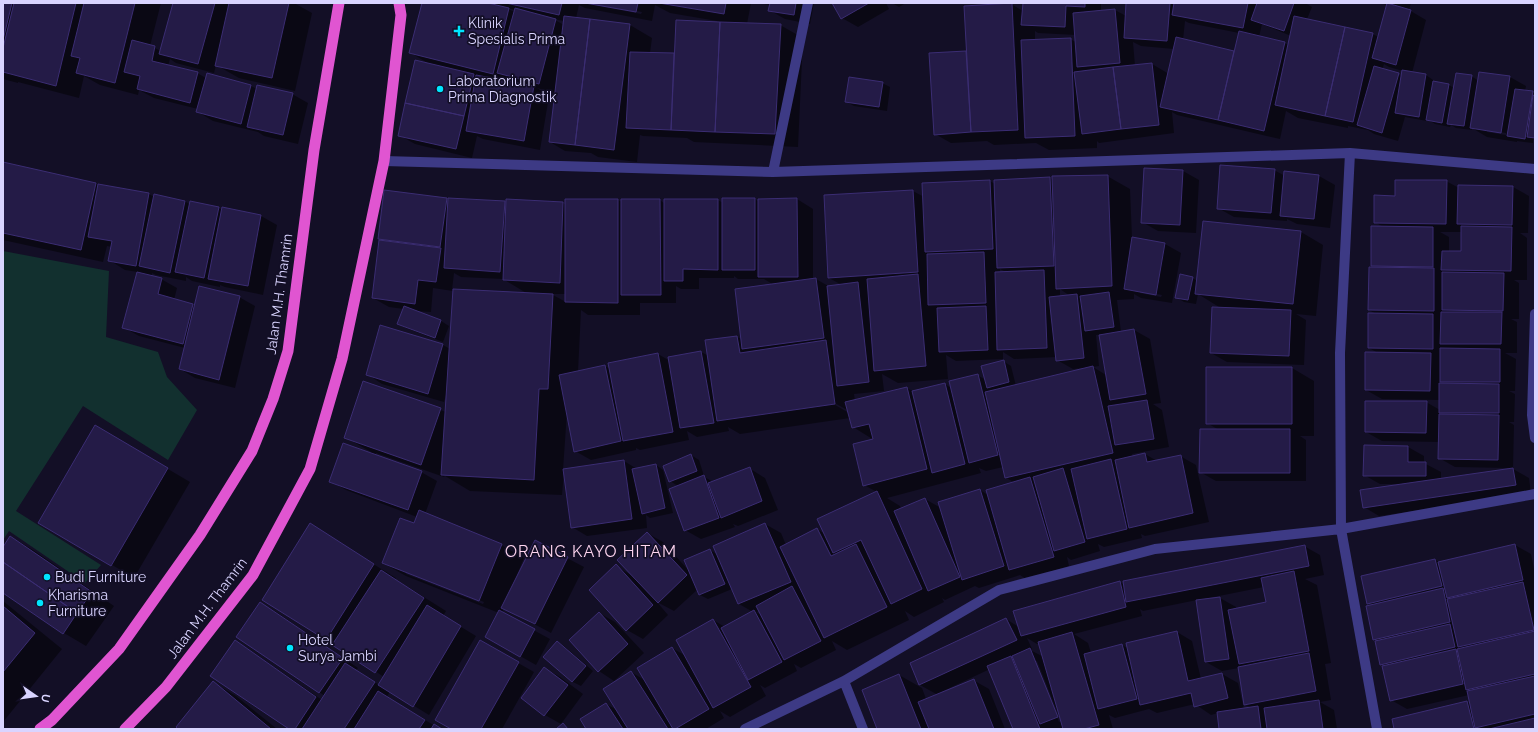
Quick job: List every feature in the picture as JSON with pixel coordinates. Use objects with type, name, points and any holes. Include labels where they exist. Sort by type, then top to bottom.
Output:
[{"type":"highway","name":"Jalan M.H. Thamrin","points":[[40,729],[52,720],[119,649],[200,535],[252,451],[273,398],[288,351],[314,150],[339,3]]},
{"type":"highway","name":"Jalan M.H. Thamrin","points":[[125,729],[166,687],[253,575],[310,469],[342,359],[384,161],[401,15],[399,3]]},
{"type":"street","points":[[773,172],[808,3]]},
{"type":"street","points":[[384,161],[773,172],[1350,153],[1535,168]]},
{"type":"street","points":[[1350,153],[1340,353],[1341,528],[1377,729]]},
{"type":"street","points":[[1535,314],[1532,415],[1535,438]]},
{"type":"street","points":[[745,729],[844,681],[999,590],[1155,549],[1341,528],[1535,494]]},
{"type":"street","points":[[844,681],[863,729]]},
{"type":"green space","points":[[3,251],[109,271],[106,337],[158,352],[167,377],[197,410],[168,460],[83,406],[16,511],[101,565],[85,583],[9,531],[3,540]]},
{"type":"building","points":[[3,3],[12,3],[3,40]]},
{"type":"building","points":[[14,3],[76,3],[56,86],[3,72],[3,48]]},
{"type":"building","points":[[84,3],[135,3],[115,83],[76,73],[80,58],[71,56]]},
{"type":"building","points":[[173,3],[215,3],[198,64],[159,54]]},
{"type":"building","points":[[229,3],[289,3],[272,78],[215,66]]},
{"type":"building","name":"Klinik Spesialis Prima","points":[[422,3],[488,3],[509,8],[493,74],[409,53]]},
{"type":"building","points":[[506,3],[562,3],[559,15]]},
{"type":"building","points":[[585,3],[638,3],[636,12]]},
{"type":"building","points":[[659,3],[726,3],[724,14]]},
{"type":"building","points":[[770,3],[796,3],[794,15],[768,11]]},
{"type":"building","points":[[832,3],[869,3],[841,19]]},
{"type":"building","points":[[1012,3],[1018,130],[971,132],[964,6]]},
{"type":"building","points":[[1023,3],[1085,3],[1085,7],[1066,6],[1065,27],[1021,25]]},
{"type":"building","points":[[1126,3],[1170,3],[1167,41],[1124,38]]},
{"type":"building","points":[[1174,3],[1248,3],[1243,28],[1172,15]]},
{"type":"building","points":[[1257,3],[1294,3],[1284,31],[1251,20]]},
{"type":"building","points":[[1387,3],[1411,10],[1396,65],[1372,58]]},
{"type":"building","points":[[515,8],[556,19],[539,84],[497,73]]},
{"type":"building","points":[[1115,9],[1120,63],[1077,67],[1073,13]]},
{"type":"building","points":[[564,16],[590,19],[575,145],[549,142]]},
{"type":"building","points":[[1294,16],[1345,27],[1325,116],[1275,105]]},
{"type":"building","points":[[590,19],[630,24],[614,150],[575,145]]},
{"type":"building","points":[[676,20],[720,22],[715,132],[671,130]]},
{"type":"building","points":[[720,22],[781,24],[775,134],[715,132]]},
{"type":"building","points":[[1345,27],[1373,33],[1353,122],[1325,116]]},
{"type":"building","points":[[1239,31],[1285,42],[1264,131],[1218,120]]},
{"type":"building","points":[[1176,37],[1234,51],[1218,120],[1160,107]]},
{"type":"building","points":[[1071,38],[1075,136],[1025,138],[1021,40]]},
{"type":"building","points":[[132,40],[155,46],[152,61],[198,72],[190,103],[137,89],[140,76],[124,72]]},
{"type":"building","points":[[966,51],[971,132],[934,135],[929,53]]},
{"type":"building","points":[[630,52],[674,53],[671,130],[626,128]]},
{"type":"building","name":"Laboratorium Prima Diagnostik","points":[[415,60],[474,74],[464,116],[405,103]]},
{"type":"building","points":[[1152,63],[1159,125],[1121,129],[1113,67]]},
{"type":"building","points":[[1374,66],[1399,73],[1382,133],[1357,125]]},
{"type":"building","points":[[1113,67],[1121,129],[1082,134],[1074,72]]},
{"type":"building","points":[[1402,70],[1426,74],[1419,117],[1395,113]]},
{"type":"building","points":[[1479,72],[1510,76],[1501,133],[1470,128]]},
{"type":"building","points":[[207,73],[251,85],[241,124],[196,112]]},
{"type":"building","points":[[1456,73],[1472,75],[1464,126],[1447,124]]},
{"type":"building","points":[[476,75],[534,86],[524,141],[466,131]]},
{"type":"building","points":[[849,77],[883,82],[879,107],[845,102]]},
{"type":"building","points":[[1433,81],[1449,84],[1442,123],[1426,120]]},
{"type":"building","points":[[257,85],[293,93],[283,135],[247,127]]},
{"type":"building","points":[[1515,89],[1533,91],[1525,139],[1507,136]]},
{"type":"building","points":[[1533,95],[1535,96],[1535,138],[1527,137]]},
{"type":"building","points":[[405,103],[464,116],[456,149],[398,136]]},
{"type":"building","points":[[3,162],[96,183],[81,250],[3,233]]},
{"type":"building","points":[[1220,165],[1275,169],[1271,213],[1217,209]]},
{"type":"building","points":[[1144,168],[1183,170],[1180,225],[1141,223]]},
{"type":"building","points":[[1284,171],[1319,175],[1314,219],[1280,216]]},
{"type":"building","points":[[1108,175],[1112,286],[1056,289],[1052,176]]},
{"type":"building","points":[[1050,177],[1054,266],[997,268],[994,180]]},
{"type":"building","points":[[990,180],[993,249],[925,252],[922,183]]},
{"type":"building","points":[[1395,180],[1447,180],[1446,224],[1374,223],[1374,195],[1395,196]]},
{"type":"building","points":[[98,184],[149,193],[136,266],[108,261],[112,241],[88,237]]},
{"type":"building","points":[[1458,185],[1513,186],[1512,225],[1457,224]]},
{"type":"building","points":[[384,190],[447,198],[440,247],[378,239]]},
{"type":"building","points":[[913,190],[918,272],[828,278],[824,195]]},
{"type":"building","points":[[154,194],[185,201],[170,273],[139,266]]},
{"type":"building","points":[[448,198],[505,201],[500,272],[444,268]]},
{"type":"building","points":[[722,198],[755,198],[755,270],[722,270]]},
{"type":"building","points":[[797,198],[798,277],[758,277],[758,199]]},
{"type":"building","points":[[506,199],[563,202],[560,283],[503,280]]},
{"type":"building","points":[[565,199],[618,199],[618,303],[565,302]]},
{"type":"building","points":[[621,199],[660,199],[661,295],[621,295]]},
{"type":"building","points":[[664,199],[718,199],[718,270],[683,269],[683,281],[664,281]]},
{"type":"building","points":[[190,201],[219,207],[204,278],[175,272]]},
{"type":"building","points":[[222,207],[261,215],[248,286],[208,279]]},
{"type":"building","points":[[1203,221],[1301,231],[1293,304],[1195,294]]},
{"type":"building","points":[[1371,226],[1433,227],[1433,267],[1371,266]]},
{"type":"building","points":[[1461,226],[1512,227],[1511,271],[1441,270],[1442,251],[1461,251]]},
{"type":"building","points":[[1132,237],[1165,243],[1156,295],[1124,289]]},
{"type":"building","points":[[379,240],[441,248],[436,282],[418,280],[415,304],[372,298]]},
{"type":"building","points":[[984,252],[986,303],[928,305],[927,254]]},
{"type":"building","points":[[1369,267],[1434,268],[1434,311],[1368,310]]},
{"type":"building","points":[[1044,270],[1047,348],[997,350],[995,272]]},
{"type":"building","points":[[137,272],[162,278],[158,294],[193,304],[183,344],[122,328]]},
{"type":"building","points":[[1442,272],[1504,273],[1503,311],[1442,310]]},
{"type":"building","points":[[918,274],[926,366],[874,371],[867,279]]},
{"type":"building","points":[[1180,274],[1193,277],[1188,300],[1175,298]]},
{"type":"building","points":[[816,278],[824,338],[742,349],[735,289]]},
{"type":"building","points":[[858,282],[869,382],[837,386],[827,286]]},
{"type":"building","points":[[199,286],[240,296],[219,380],[179,369]]},
{"type":"building","points":[[453,289],[553,294],[548,389],[539,389],[534,480],[441,475]]},
{"type":"building","points":[[1109,292],[1114,327],[1085,331],[1080,296]]},
{"type":"building","points":[[1077,294],[1084,358],[1056,361],[1049,297]]},
{"type":"building","points":[[404,306],[441,320],[435,338],[397,324]]},
{"type":"building","points":[[986,306],[988,350],[939,352],[937,308]]},
{"type":"building","points":[[1212,307],[1291,310],[1289,356],[1210,353]]},
{"type":"building","points":[[1441,312],[1502,312],[1501,344],[1440,344]]},
{"type":"building","points":[[1368,313],[1433,314],[1433,349],[1368,348]]},
{"type":"building","points":[[380,325],[443,344],[428,394],[366,375]]},
{"type":"building","points":[[1134,329],[1146,394],[1110,400],[1099,335]]},
{"type":"building","points":[[737,336],[740,353],[826,340],[835,404],[717,421],[705,340]]},
{"type":"building","points":[[1440,348],[1500,349],[1500,382],[1440,382]]},
{"type":"building","points":[[701,351],[714,423],[680,428],[668,357]]},
{"type":"building","points":[[1365,352],[1431,353],[1430,391],[1365,390]]},
{"type":"building","points":[[658,353],[673,432],[623,441],[608,363]]},
{"type":"building","points":[[1004,360],[1009,382],[987,388],[981,366]]},
{"type":"building","points":[[605,365],[621,441],[574,452],[559,375]]},
{"type":"building","points":[[1093,366],[1113,453],[1005,478],[985,392]]},
{"type":"building","points":[[1206,367],[1292,367],[1292,424],[1206,424]]},
{"type":"building","points":[[978,374],[998,455],[969,463],[949,381]]},
{"type":"building","points":[[363,381],[441,408],[421,465],[344,438]]},
{"type":"building","points":[[945,383],[965,464],[932,473],[912,391]]},
{"type":"building","points":[[1439,383],[1499,384],[1499,413],[1439,413]]},
{"type":"building","points":[[907,387],[927,469],[863,486],[853,444],[873,439],[869,424],[852,428],[845,402]]},
{"type":"building","points":[[1147,400],[1154,439],[1115,445],[1108,406]]},
{"type":"building","points":[[1365,401],[1427,401],[1426,433],[1365,432]]},
{"type":"building","points":[[1439,414],[1499,415],[1498,460],[1438,459]]},
{"type":"building","points":[[95,425],[168,468],[111,566],[38,523]]},
{"type":"building","points":[[1200,429],[1290,429],[1290,473],[1199,473]]},
{"type":"building","points":[[343,443],[422,471],[408,510],[329,482]]},
{"type":"building","points":[[1364,445],[1408,446],[1408,462],[1426,462],[1426,476],[1363,476]]},
{"type":"building","points":[[1145,453],[1147,462],[1181,455],[1193,513],[1129,528],[1115,460]]},
{"type":"building","points":[[691,454],[697,471],[669,482],[663,466]]},
{"type":"building","points":[[1111,459],[1127,529],[1087,539],[1071,469]]},
{"type":"building","points":[[624,460],[632,519],[571,528],[563,469]]},
{"type":"building","points":[[656,464],[665,508],[642,514],[632,469]]},
{"type":"building","points":[[750,467],[762,501],[721,518],[708,483]]},
{"type":"building","points":[[1063,468],[1085,542],[1054,551],[1033,477]]},
{"type":"building","points":[[1513,468],[1516,485],[1363,508],[1360,490]]},
{"type":"building","points":[[704,475],[719,518],[684,531],[669,489]]},
{"type":"building","points":[[1030,477],[1054,557],[1009,570],[986,490]]},
{"type":"building","points":[[980,489],[1004,566],[962,580],[938,502]]},
{"type":"building","points":[[877,491],[922,589],[891,604],[861,540],[833,553],[817,519]]},
{"type":"building","points":[[925,498],[960,577],[928,591],[894,511]]},
{"type":"building","points":[[419,510],[502,544],[479,601],[382,563],[400,518],[414,523]]},
{"type":"building","points":[[310,523],[374,564],[326,640],[262,600]]},
{"type":"building","points":[[765,523],[791,582],[738,604],[713,546]]},
{"type":"building","points":[[817,528],[831,556],[856,544],[887,607],[824,638],[780,547]]},
{"type":"building","points":[[647,532],[687,575],[658,603],[617,560]]},
{"type":"building","name":"Budi Furniture","points":[[10,536],[92,592],[77,613],[3,562],[3,547]]},
{"type":"building","points":[[535,540],[568,557],[535,624],[501,608]]},
{"type":"building","points":[[1515,544],[1523,580],[1447,598],[1438,562]]},
{"type":"building","points":[[1305,545],[1309,566],[1126,602],[1123,581]]},
{"type":"building","points":[[710,549],[725,584],[699,595],[684,560]]},
{"type":"building","points":[[1435,559],[1442,586],[1367,604],[1361,576]]},
{"type":"building","name":"Kharisma Furniture","points":[[3,562],[77,613],[63,634],[3,593]]},
{"type":"building","points":[[616,564],[653,605],[626,631],[589,590]]},
{"type":"building","points":[[381,570],[424,598],[375,673],[332,645]]},
{"type":"building","points":[[1294,571],[1309,651],[1239,664],[1228,610],[1266,602],[1261,578]]},
{"type":"building","points":[[1120,581],[1126,607],[1021,636],[1013,611]]},
{"type":"building","points":[[1523,582],[1534,630],[1458,647],[1447,599]]},
{"type":"building","points":[[792,586],[821,641],[784,660],[756,606]]},
{"type":"building","points":[[1443,588],[1450,622],[1373,640],[1366,606]]},
{"type":"building","points":[[1220,597],[1229,659],[1205,662],[1196,600]]},
{"type":"building","name":"Hotel Surya Jambi","points":[[260,602],[343,658],[319,693],[236,637]]},
{"type":"building","points":[[427,605],[461,626],[413,707],[378,685]]},
{"type":"building","points":[[3,606],[35,633],[3,672]]},
{"type":"building","points":[[499,610],[535,629],[520,657],[485,637]]},
{"type":"building","points":[[754,610],[782,662],[748,680],[721,628]]},
{"type":"building","points":[[599,612],[628,644],[598,672],[569,640]]},
{"type":"building","points":[[1006,618],[1017,640],[919,685],[910,663]]},
{"type":"building","points":[[713,619],[751,687],[713,708],[676,640]]},
{"type":"building","points":[[1450,624],[1455,647],[1380,665],[1375,641]]},
{"type":"building","points":[[1177,631],[1188,681],[1222,673],[1228,698],[1194,707],[1191,693],[1140,705],[1126,643]]},
{"type":"building","points":[[1535,631],[1535,674],[1466,690],[1457,649]]},
{"type":"building","points":[[1072,632],[1099,725],[1084,729],[1063,729],[1038,642]]},
{"type":"building","name":"Hotel Surya Jambi","points":[[235,640],[316,697],[295,729],[289,729],[210,676]]},
{"type":"building","points":[[480,640],[519,662],[481,729],[451,729],[435,720]]},
{"type":"building","points":[[557,641],[586,666],[572,682],[543,657]]},
{"type":"building","points":[[1122,644],[1137,699],[1098,709],[1084,654]]},
{"type":"building","points":[[672,647],[709,709],[675,729],[673,729],[637,668]]},
{"type":"building","points":[[1030,648],[1058,717],[1040,724],[1012,656]]},
{"type":"building","points":[[1456,649],[1463,684],[1390,701],[1382,666]]},
{"type":"building","points":[[1309,653],[1316,691],[1244,705],[1238,667]]},
{"type":"building","points":[[1011,656],[1040,729],[1013,729],[987,666]]},
{"type":"building","points":[[345,663],[375,682],[344,729],[302,729]]},
{"type":"building","points":[[544,667],[568,685],[544,716],[521,698]]},
{"type":"building","points":[[631,671],[668,729],[628,729],[603,689]]},
{"type":"building","points":[[899,674],[921,729],[877,729],[862,690]]},
{"type":"building","points":[[1535,676],[1535,714],[1475,728],[1467,691]]},
{"type":"building","points":[[974,679],[994,729],[929,729],[918,702]]},
{"type":"building","points":[[213,681],[271,729],[178,729],[176,727]]},
{"type":"building","points":[[378,691],[425,720],[419,729],[354,729]]},
{"type":"building","points":[[1319,700],[1323,729],[1267,729],[1264,708]]},
{"type":"building","points":[[1467,701],[1474,729],[1394,729],[1392,719]]},
{"type":"building","points":[[606,703],[623,729],[586,729],[580,719]]},
{"type":"building","points":[[1258,706],[1261,729],[1219,729],[1217,712]]},
{"type":"building","points":[[1535,718],[1535,729],[1489,729]]},
{"type":"building","points":[[563,723],[568,729],[556,729]]},
{"type":"building","points":[[434,724],[442,729],[431,729]]},
{"type":"place","name":"Klinik Spesialis Prima","points":[[459,31]]},
{"type":"place","name":"Laboratorium Prima Diagnostik","points":[[440,89]]},
{"type":"place","name":"Budi Furniture","points":[[47,577]]},
{"type":"place","name":"Kharisma Furniture","points":[[40,603]]},
{"type":"place","name":"Hotel Surya Jambi","points":[[290,648]]},
{"type":"district","name":"ORANG KAYO HITAM","points":[[591,551]]}]
